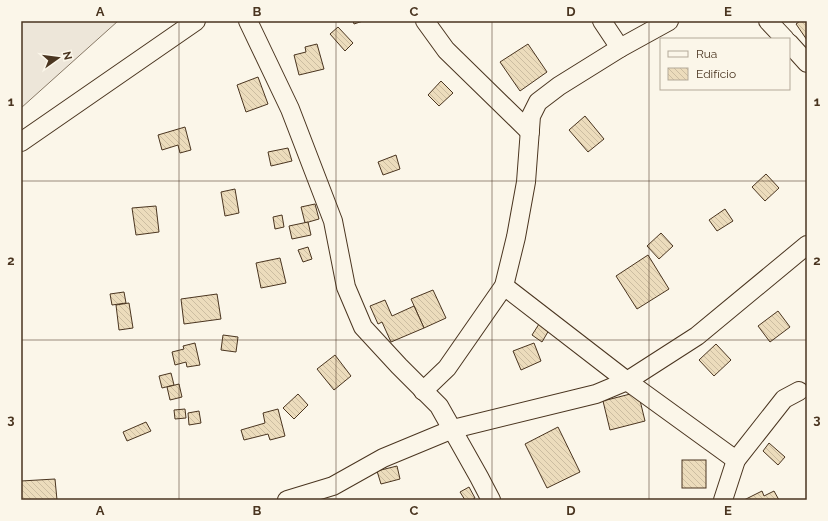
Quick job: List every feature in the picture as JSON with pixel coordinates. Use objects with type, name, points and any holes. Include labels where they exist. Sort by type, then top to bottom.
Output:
[{"type":"street","points":[[21,142],[196,21]]},
{"type":"street","points":[[248,21],[290,109],[334,221],[346,287],[362,327],[439,406],[491,500]]},
{"type":"street","points":[[425,21],[446,50],[530,132]]},
{"type":"street","points":[[602,21],[620,48]]},
{"type":"street","points":[[423,391],[447,368],[504,286],[516,237],[526,182],[531,116],[538,102],[559,86],[620,48],[669,21]]},
{"type":"street","points":[[768,21],[784,38]]},
{"type":"street","points":[[790,45],[807,63]]},
{"type":"street","points":[[287,500],[331,493],[383,458],[453,429],[596,394],[627,381],[697,336],[807,245]]},
{"type":"street","points":[[504,286],[627,381],[736,460]]},
{"type":"street","points":[[723,500],[736,460],[784,399],[799,391]]},
{"type":"shaded area","points":[[21,21],[118,21],[21,108]]},
{"type":"building","points":[[353,21],[363,21],[354,24]]},
{"type":"building","points":[[800,21],[807,21],[807,40],[796,24]]},
{"type":"building","points":[[338,27],[353,43],[345,51],[330,34]]},
{"type":"building","points":[[317,44],[324,69],[299,75],[294,55],[306,52],[305,47]]},
{"type":"building","points":[[528,44],[547,72],[520,91],[500,62]]},
{"type":"building","points":[[258,77],[268,104],[246,112],[237,85]]},
{"type":"building","points":[[441,81],[453,93],[439,106],[428,95]]},
{"type":"building","points":[[585,116],[604,139],[588,152],[569,130]]},
{"type":"building","points":[[185,127],[191,150],[180,153],[178,145],[162,150],[158,135]]},
{"type":"building","points":[[288,148],[292,161],[271,166],[268,152]]},
{"type":"building","points":[[396,155],[400,169],[383,175],[378,162]]},
{"type":"building","points":[[766,174],[779,188],[765,201],[752,187]]},
{"type":"building","points":[[235,189],[239,213],[225,216],[221,192]]},
{"type":"building","points":[[315,204],[319,219],[305,223],[301,207]]},
{"type":"building","points":[[156,206],[159,232],[136,235],[132,208]]},
{"type":"building","points":[[725,209],[733,221],[717,231],[709,220]]},
{"type":"building","points":[[282,215],[284,227],[275,229],[273,217]]},
{"type":"building","points":[[308,222],[311,235],[292,239],[289,226]]},
{"type":"building","points":[[661,233],[673,246],[659,259],[647,246]]},
{"type":"building","points":[[308,247],[312,259],[303,262],[298,250]]},
{"type":"building","points":[[648,255],[669,289],[637,309],[616,276]]},
{"type":"building","points":[[280,258],[286,283],[261,288],[256,263]]},
{"type":"building","points":[[433,290],[446,318],[424,328],[411,299]]},
{"type":"building","points":[[124,292],[126,303],[112,305],[110,294]]},
{"type":"building","points":[[217,294],[221,319],[184,324],[181,299]]},
{"type":"building","points":[[385,300],[392,316],[414,306],[424,328],[391,342],[382,322],[378,324],[370,306]]},
{"type":"building","points":[[129,303],[133,328],[119,330],[116,305]]},
{"type":"building","points":[[778,311],[790,327],[770,342],[758,326]]},
{"type":"building","points":[[539,324],[549,330],[542,342],[532,335]]},
{"type":"building","points":[[223,335],[238,337],[236,352],[221,350]]},
{"type":"building","points":[[195,343],[200,365],[187,367],[186,362],[175,365],[172,352],[184,349],[183,346]]},
{"type":"building","points":[[534,343],[541,361],[521,370],[513,351]]},
{"type":"building","points":[[716,344],[731,360],[714,376],[699,360]]},
{"type":"building","points":[[335,355],[351,376],[334,390],[317,369]]},
{"type":"building","points":[[171,373],[174,385],[162,388],[159,376]]},
{"type":"building","points":[[179,384],[182,397],[170,400],[167,387]]},
{"type":"building","points":[[638,392],[645,421],[610,430],[603,401]]},
{"type":"building","points":[[298,394],[308,405],[294,419],[283,408]]},
{"type":"building","points":[[185,409],[186,418],[175,419],[174,410]]},
{"type":"building","points":[[278,409],[285,436],[270,440],[268,434],[244,440],[241,430],[265,423],[263,413]]},
{"type":"building","points":[[199,411],[201,423],[189,425],[188,413]]},
{"type":"building","points":[[146,422],[151,431],[127,441],[123,432]]},
{"type":"building","points":[[558,427],[580,472],[547,488],[525,444]]},
{"type":"building","points":[[769,443],[785,457],[778,465],[763,451]]},
{"type":"building","points":[[682,460],[706,460],[706,488],[682,488]]},
{"type":"building","points":[[397,466],[400,479],[381,484],[377,471]]},
{"type":"building","points":[[55,479],[57,500],[21,500],[21,481]]},
{"type":"building","points":[[469,487],[475,498],[472,500],[465,500],[460,492]]},
{"type":"building","points":[[762,491],[764,496],[774,491],[779,500],[744,500]]}]
